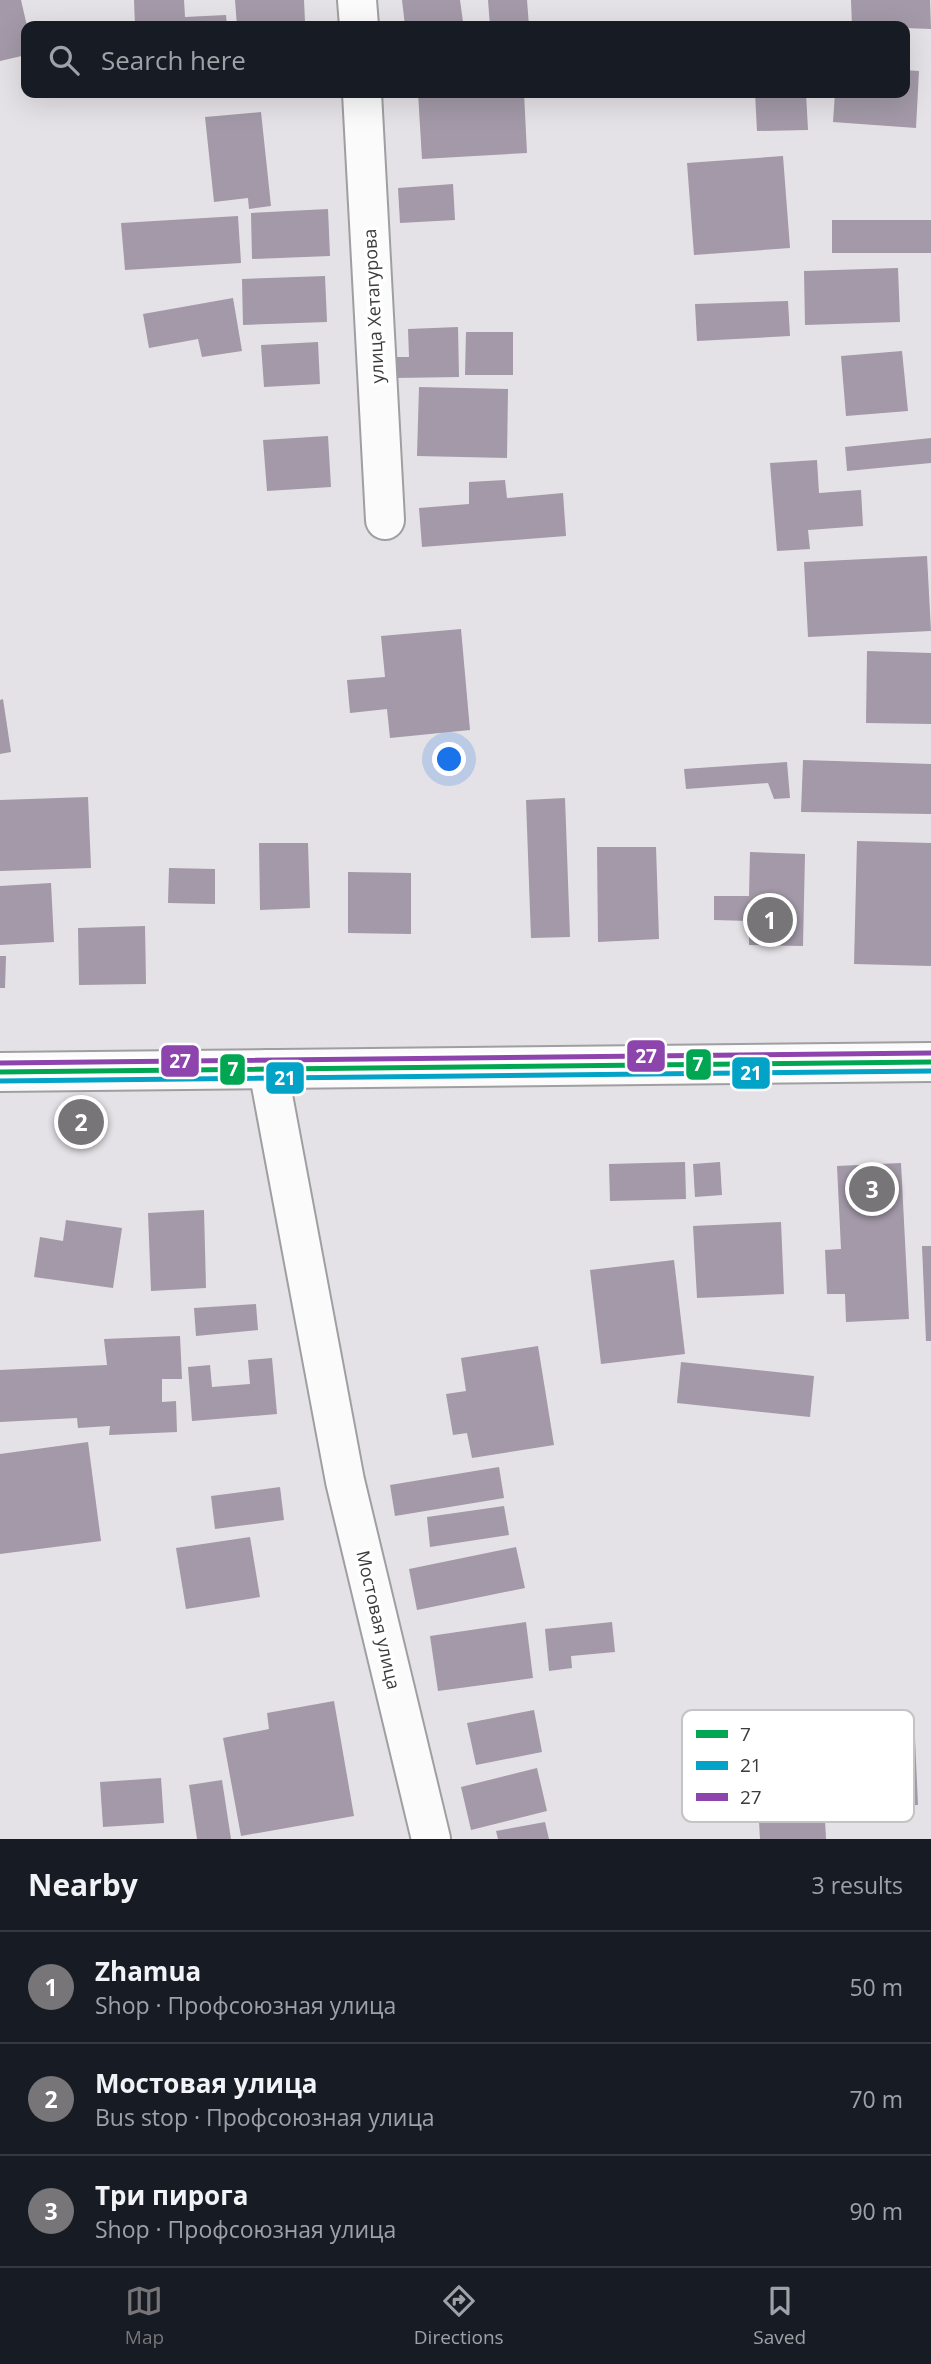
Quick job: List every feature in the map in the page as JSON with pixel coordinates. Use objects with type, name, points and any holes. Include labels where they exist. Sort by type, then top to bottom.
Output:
[{"type":"street","points":[[357,0],[359,21]]},
{"type":"street","name":"улица Хетагурова","points":[[362,98],[384,520]]},
{"type":"street","points":[[0,1072],[931,1062]]},
{"type":"street","name":"Мостовая улица","points":[[268,1069],[345,1481],[430,1839]]},
{"type":"building","points":[[0,0],[21,0],[26,21],[21,21],[21,56],[0,61]]},
{"type":"building","points":[[134,0],[184,0],[185,17],[226,15],[227,21],[135,21]]},
{"type":"building","points":[[235,0],[304,0],[305,21],[237,21]]},
{"type":"building","points":[[402,0],[460,0],[463,21],[404,21]]},
{"type":"building","points":[[488,0],[527,0],[529,21],[490,21]]},
{"type":"building","points":[[851,0],[930,0],[931,29],[910,28],[910,21],[852,21]]},
{"type":"building","points":[[910,70],[919,71],[916,128],[833,122],[835,98],[910,98]]},
{"type":"building","points":[[418,98],[524,98],[527,153],[422,159]]},
{"type":"building","points":[[755,98],[806,98],[808,130],[757,131]]},
{"type":"building","points":[[261,112],[271,206],[249,209],[248,198],[214,202],[205,117]]},
{"type":"building","points":[[783,156],[790,248],[694,255],[687,163]]},
{"type":"building","points":[[453,184],[455,220],[400,223],[398,188]]},
{"type":"building","points":[[328,209],[330,256],[252,259],[251,213]]},
{"type":"building","points":[[238,216],[241,263],[125,270],[121,223]]},
{"type":"building","points":[[832,220],[931,220],[931,253],[832,253]]},
{"type":"building","points":[[898,268],[900,322],[805,325],[804,271]]},
{"type":"building","points":[[325,276],[327,322],[243,325],[242,279]]},
{"type":"building","points":[[233,298],[242,351],[202,357],[198,339],[149,348],[143,314]]},
{"type":"building","points":[[788,301],[790,336],[697,341],[695,304]]},
{"type":"building","points":[[458,327],[459,377],[395,378],[395,357],[409,357],[408,329]]},
{"type":"building","points":[[466,332],[513,332],[513,375],[465,375]]},
{"type":"building","points":[[318,342],[320,384],[264,387],[261,345]]},
{"type":"building","points":[[902,351],[908,411],[846,416],[841,356]]},
{"type":"building","points":[[419,387],[508,389],[507,458],[417,456]]},
{"type":"building","points":[[328,436],[331,487],[267,491],[263,440]]},
{"type":"building","points":[[931,438],[931,463],[847,471],[845,447]]},
{"type":"building","points":[[817,460],[819,493],[861,490],[863,526],[808,530],[810,549],[777,551],[770,463]]},
{"type":"building","points":[[505,480],[507,498],[563,493],[566,536],[422,547],[419,508],[469,504],[469,482]]},
{"type":"building","points":[[927,556],[931,631],[808,637],[804,562]]},
{"type":"building","points":[[461,629],[470,730],[390,738],[387,709],[350,713],[347,680],[385,677],[381,636]]},
{"type":"building","points":[[867,651],[931,653],[931,724],[866,723]]},
{"type":"building","points":[[3,699],[11,752],[0,754],[0,700]]},
{"type":"building","points":[[803,760],[931,764],[931,814],[801,812]]},
{"type":"building","points":[[787,762],[790,798],[774,799],[768,783],[686,789],[684,769]]},
{"type":"building","points":[[88,797],[91,868],[0,871],[0,800]]},
{"type":"building","points":[[565,798],[570,937],[531,938],[526,800]]},
{"type":"building","points":[[857,841],[931,843],[931,966],[854,964]]},
{"type":"building","points":[[259,843],[308,843],[310,908],[260,910]]},
{"type":"building","points":[[597,847],[656,847],[659,939],[598,942]]},
{"type":"building","points":[[750,852],[805,854],[803,946],[749,945],[749,921],[714,920],[714,896],[749,896]]},
{"type":"building","points":[[169,868],[215,869],[215,904],[168,903]]},
{"type":"building","points":[[348,872],[411,873],[411,934],[348,933]]},
{"type":"building","points":[[51,883],[54,942],[0,945],[0,886]]},
{"type":"building","points":[[145,926],[146,984],[79,985],[78,928]]},
{"type":"building","points":[[0,956],[6,956],[5,988],[0,988]]},
{"type":"building","points":[[685,1162],[686,1199],[610,1201],[609,1164]]},
{"type":"building","points":[[720,1162],[722,1195],[695,1197],[693,1164]]},
{"type":"building","points":[[901,1163],[909,1319],[846,1322],[845,1294],[827,1294],[825,1250],[841,1249],[837,1166]]},
{"type":"building","points":[[204,1210],[206,1288],[151,1291],[148,1213]]},
{"type":"building","points":[[66,1220],[122,1228],[113,1288],[34,1277],[40,1237],[63,1241]]},
{"type":"building","points":[[781,1222],[784,1294],[697,1298],[693,1226]]},
{"type":"building","points":[[922,1246],[931,1246],[931,1341],[926,1341]]},
{"type":"building","points":[[674,1260],[685,1354],[601,1364],[590,1270]]},
{"type":"building","points":[[256,1304],[258,1330],[196,1336],[194,1308]]},
{"type":"building","points":[[180,1336],[182,1379],[162,1379],[162,1402],[176,1401],[177,1432],[109,1435],[110,1426],[78,1428],[77,1418],[0,1422],[0,1370],[107,1365],[104,1339]]},
{"type":"building","points":[[538,1346],[554,1445],[472,1458],[467,1433],[453,1435],[446,1394],[466,1391],[461,1358]]},
{"type":"building","points":[[272,1358],[277,1414],[192,1421],[188,1367],[210,1365],[212,1387],[250,1384],[248,1360]]},
{"type":"building","points":[[681,1362],[814,1376],[810,1417],[677,1403]]},
{"type":"building","points":[[88,1442],[101,1541],[0,1554],[0,1454]]},
{"type":"building","points":[[499,1467],[504,1498],[395,1516],[390,1485]]},
{"type":"building","points":[[280,1487],[284,1520],[215,1529],[211,1496]]},
{"type":"building","points":[[504,1506],[509,1535],[430,1547],[427,1517]]},
{"type":"building","points":[[250,1537],[260,1597],[186,1609],[176,1548]]},
{"type":"building","points":[[516,1547],[525,1588],[417,1610],[409,1569]]},
{"type":"building","points":[[526,1622],[533,1678],[438,1691],[430,1636]]},
{"type":"building","points":[[612,1622],[615,1652],[571,1656],[572,1668],[549,1671],[545,1629]]},
{"type":"building","points":[[334,1701],[354,1816],[241,1836],[223,1738],[269,1729],[267,1713]]},
{"type":"building","points":[[534,1710],[542,1752],[476,1765],[467,1723]]},
{"type":"building","points":[[914,1716],[918,1805],[914,1805]]},
{"type":"building","points":[[537,1768],[547,1811],[471,1830],[461,1787]]},
{"type":"building","points":[[161,1778],[164,1823],[103,1827],[100,1782]]},
{"type":"building","points":[[222,1780],[231,1839],[197,1839],[189,1785]]},
{"type":"building","points":[[545,1822],[549,1839],[498,1839],[496,1831]]},
{"type":"building","points":[[759,1822],[825,1822],[826,1839],[760,1839]]},
{"type":"transit line","name":"27","points":[[0,1063],[931,1053]]},
{"type":"transit line","name":"7","points":[[0,1072],[931,1062]]},
{"type":"transit line","name":"21","points":[[0,1081],[931,1071]]},
{"type":"place","name":"Zhamua","points":[[770,920]]},
{"type":"place","name":"Мостовая улица","points":[[81,1122]]},
{"type":"place","name":"Три пирога","points":[[872,1189]]}]
